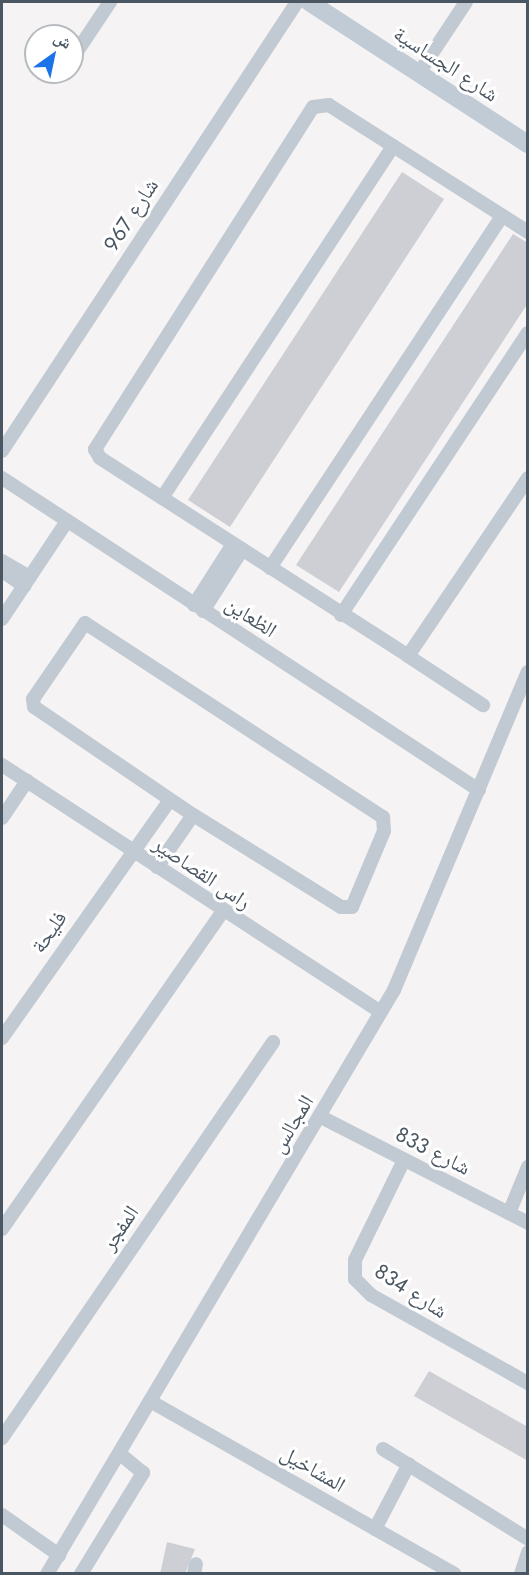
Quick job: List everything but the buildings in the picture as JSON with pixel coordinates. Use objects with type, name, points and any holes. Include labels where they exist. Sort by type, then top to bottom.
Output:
[{"type":"street","points":[[84,41],[110,2]]},
{"type":"street","name":"شارع 967","points":[[2,451],[297,2]]},
{"type":"street","name":"شارع الجساسية","points":[[309,2],[528,144]]},
{"type":"street","points":[[419,73],[466,2]]},
{"type":"street","points":[[483,705],[100,458],[96,440],[309,113],[320,104],[329,105],[528,232]]},
{"type":"street","points":[[162,498],[393,146]]},
{"type":"street","points":[[270,568],[502,216]]},
{"type":"street","points":[[341,615],[528,333]]},
{"type":"street","name":"الظعاين","points":[[2,478],[479,790]]},
{"type":"street","points":[[408,656],[528,478]]},
{"type":"street","points":[[2,619],[67,521]]},
{"type":"street","points":[[199,608],[238,547]]},
{"type":"street","points":[[2,561],[27,582]]},
{"type":"street","points":[[2,571],[27,582]]},
{"type":"street","points":[[85,623],[380,813],[385,825],[347,909],[170,800],[34,707],[33,699],[85,623]]},
{"type":"street","name":"المجالس","points":[[47,1574],[321,1117],[381,1012],[422,933],[528,672]]},
{"type":"street","name":"راس القصاصير","points":[[2,765],[222,912],[381,1012]]},
{"type":"street","points":[[2,818],[27,781]]},
{"type":"street","name":"فليحة","points":[[2,1038],[170,800]]},
{"type":"street","points":[[157,867],[193,815]]},
{"type":"street","points":[[2,1229],[222,912]]},
{"type":"street","name":"المفجر","points":[[2,1438],[273,1042]]},
{"type":"street","name":"شارع 833","points":[[321,1117],[528,1223]]},
{"type":"street","name":"شارع 834","points":[[404,1160],[355,1260],[355,1279],[371,1295],[528,1383]]},
{"type":"street","points":[[509,1213],[528,1167]]},
{"type":"street","name":"المشاخيل","points":[[150,1401],[375,1529],[432,1568],[452,1573]]},
{"type":"street","points":[[383,1449],[528,1539]]},
{"type":"street","points":[[81,1574],[143,1473],[119,1453]]},
{"type":"street","points":[[375,1529],[410,1464]]},
{"type":"street","points":[[2,1515],[58,1555]]},
{"type":"street","points":[[521,1574],[528,1552]]}]
